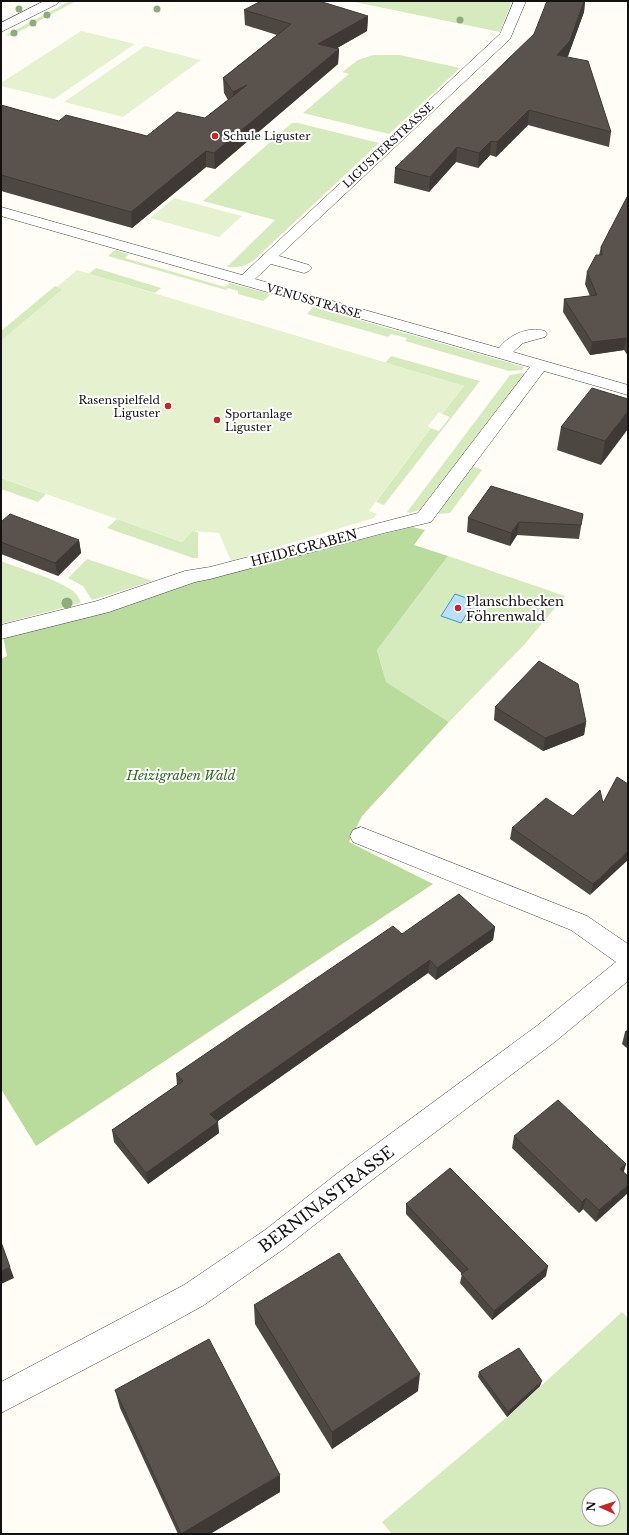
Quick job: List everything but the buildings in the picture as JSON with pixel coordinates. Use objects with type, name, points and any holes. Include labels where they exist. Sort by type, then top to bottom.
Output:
[{"type":"street","points":[[1,28],[53,1]]},
{"type":"street","name":"LIGUSTERSTRASSE","points":[[244,281],[506,36],[520,1]]},
{"type":"street","name":"VENUSSTRASSE","points":[[1,211],[539,366],[628,390]]},
{"type":"street","points":[[268,258],[304,268]]},
{"type":"street","points":[[502,355],[515,339],[528,335],[539,334]]},
{"type":"street","name":"HEIDEGRABEN","points":[[1,632],[102,607],[192,576],[210,573],[384,526],[424,518],[539,366]]},
{"type":"street","points":[[361,836],[579,923],[628,956]]},
{"type":"street","name":"BERNINASTRASSE","points":[[1,1398],[194,1295],[275,1239],[364,1169],[547,1033],[628,966]]},
{"type":"green space","points":[[76,1],[11,36],[6,35],[68,2]]},
{"type":"green space","points":[[350,1],[512,1],[500,32]]},
{"type":"green space","points":[[81,31],[135,44],[54,99],[1,86],[1,83]]},
{"type":"green space","points":[[145,46],[201,60],[123,117],[64,102]]},
{"type":"green space","points":[[373,55],[400,55],[460,68],[389,134],[303,113],[349,74],[342,72],[358,60]]},
{"type":"green space","points":[[292,123],[298,123],[379,143],[254,260],[241,266],[227,267],[275,220],[203,201]]},
{"type":"green space","points":[[174,198],[242,216],[219,237],[150,218]]},
{"type":"green space","points":[[115,250],[129,254],[125,258],[225,287],[230,283],[271,294],[263,301],[238,294],[238,291],[228,288],[226,290],[108,256]]},
{"type":"green space","points":[[96,268],[161,288],[155,293],[89,274]]},
{"type":"green space","name":"Sportanlage Liguster","points":[[77,270],[464,386],[442,414],[439,412],[428,426],[431,428],[369,511],[377,514],[374,518],[231,561],[219,533],[192,531],[182,542],[1,478],[1,341],[63,289],[57,287]]},
{"type":"green space","points":[[55,286],[63,289],[1,341],[1,331]]},
{"type":"green space","points":[[313,307],[524,367],[522,370],[509,371],[405,341],[407,338],[391,334],[388,337],[307,314]]},
{"type":"green space","points":[[391,356],[480,381],[384,505],[376,502],[431,428],[439,431],[450,417],[442,414],[464,386],[385,363]]},
{"type":"green space","points":[[525,374],[426,508],[410,513],[407,512],[510,375]]},
{"type":"green space","points":[[473,466],[482,470],[450,513],[439,514],[439,511]]},
{"type":"green space","points":[[1,478],[46,494],[38,502],[1,489]]},
{"type":"green space","points":[[117,519],[182,542],[192,531],[198,532],[198,558],[193,558],[107,528]]},
{"type":"green space","name":"Heizigraben Wald","points":[[412,527],[425,530],[414,545],[448,556],[377,650],[386,682],[449,722],[362,816],[349,842],[433,884],[36,1146],[1,1089],[1,659],[7,656],[3,636],[218,575]]},
{"type":"green space","points":[[448,556],[565,596],[524,645],[449,722],[386,682],[377,650]]},
{"type":"green space","points":[[87,559],[153,581],[92,600],[83,586],[68,578]]},
{"type":"green space","points":[[1,561],[65,586],[76,593],[81,603],[1,624]]},
{"type":"green space","points":[[622,1312],[628,1318],[628,1534],[392,1534],[382,1522],[507,1417]]},
{"type":"water","name":"Planschbecken Föhrenwald","points":[[455,594],[475,601],[461,623],[441,616]]},
{"type":"place","name":"Schule Liguster","points":[[215,136]]},
{"type":"place","name":"Rasenspielfeld Liguster","points":[[168,406]]},
{"type":"place","name":"Sportanlage Liguster","points":[[217,420]]},
{"type":"place","name":"Planschbecken Föhrenwald","points":[[458,608]]}]
